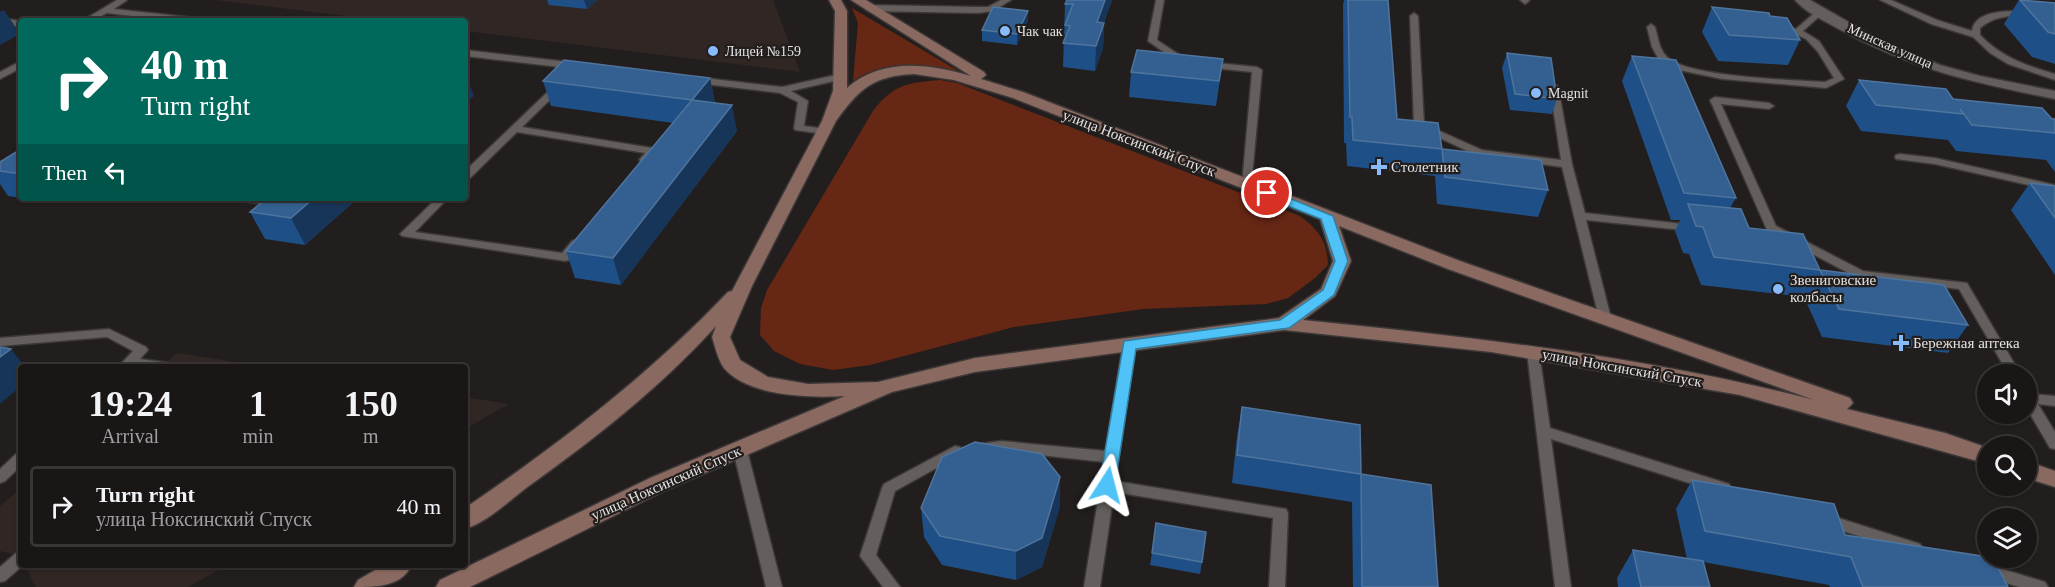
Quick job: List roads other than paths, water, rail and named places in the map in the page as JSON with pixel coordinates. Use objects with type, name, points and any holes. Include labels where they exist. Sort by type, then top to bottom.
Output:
[{"type":"street","name":"улица Ноксинский Спуск","points":[[835,0],[841,12],[840,91],[826,126],[743,286],[721,337],[732,364],[763,383],[808,391],[887,386]]},
{"type":"street","name":"Минская улица","points":[[1801,0],[1819,12],[1914,60],[1956,74],[2055,95]]},
{"type":"street","name":"улица Ноксинский Спуск","points":[[862,4],[958,65],[1018,95],[1454,265],[1977,452]]},
{"type":"street","name":"улица Ноксинский Спуск","points":[[826,126],[854,89],[874,76],[900,70],[944,74],[1018,95]]},
{"type":"street","name":"улица Ноксинский Спуск","points":[[1284,324],[1329,292],[1342,261],[1327,216]]},
{"type":"street","name":"улица Ноксинский Спуск","points":[[468,518],[560,455],[602,420],[692,342],[743,286]]},
{"type":"street","name":"улица Ноксинский Спуск","points":[[448,587],[658,484],[887,386],[975,364],[1284,324],[1533,352],[1740,388],[1955,445]]},
{"type":"street","points":[[2037,473],[2055,479]]},
{"type":"street","points":[[366,587],[397,568]]},
{"type":"lane","points":[[92,18],[123,0]]},
{"type":"lane","points":[[862,4],[978,10],[990,9],[1007,0]]},
{"type":"lane","points":[[1160,0],[1152,40],[1182,62],[1257,70],[1247,185]]},
{"type":"lane","points":[[1884,0],[1934,22],[1976,35],[1985,47],[2017,67],[2055,77]]},
{"type":"lane","points":[[105,10],[171,18]]},
{"type":"lane","points":[[1799,30],[1819,12]]},
{"type":"lane","points":[[1976,35],[1976,27],[1981,20],[1997,15],[2023,13],[2055,17]]},
{"type":"lane","points":[[1414,15],[1419,126],[1480,153],[1567,164]]},
{"type":"lane","points":[[0,21],[18,24]]},
{"type":"lane","points":[[1651,27],[1658,53],[1669,63],[1695,71],[1826,85],[1839,79],[1819,45],[1799,30],[1768,27]]},
{"type":"lane","points":[[468,53],[590,68]]},
{"type":"lane","points":[[0,76],[18,66]]},
{"type":"lane","points":[[571,74],[579,66]]},
{"type":"lane","points":[[681,78],[782,90],[840,77]]},
{"type":"lane","points":[[468,174],[563,82]]},
{"type":"lane","points":[[1555,88],[1567,164],[1605,318]]},
{"type":"lane","points":[[782,90],[803,101],[799,128],[826,126]]},
{"type":"lane","points":[[1769,106],[1715,100],[1771,228],[1860,274],[1963,286],[2009,364]]},
{"type":"lane","points":[[515,129],[652,151],[638,168]]},
{"type":"lane","points":[[1900,157],[1935,161],[2055,188]]},
{"type":"lane","points":[[264,201],[278,203],[280,201]]},
{"type":"lane","points":[[440,201],[406,234],[566,257],[587,230]]},
{"type":"lane","points":[[1580,216],[1706,229]]},
{"type":"lane","points":[[1763,235],[1786,237]]},
{"type":"lane","points":[[0,342],[109,333],[142,350],[127,364]]},
{"type":"lane","points":[[1092,587],[1129,345]]},
{"type":"lane","points":[[1533,352],[1563,587]]},
{"type":"lane","points":[[2037,398],[2055,401]]},
{"type":"lane","points":[[2037,413],[2055,444]]},
{"type":"lane","points":[[1543,431],[1735,491]]},
{"type":"lane","points":[[892,587],[868,556],[889,488],[954,451],[1002,446],[1112,458]]},
{"type":"lane","points":[[740,450],[774,587]]},
{"type":"lane","points":[[0,477],[18,461]]},
{"type":"lane","points":[[1107,485],[1281,513],[1277,587]]},
{"type":"lane","points":[[1814,516],[1927,552]]},
{"type":"lane","points":[[0,576],[18,560]]},
{"type":"lane","points":[[1972,566],[2040,587]]},
{"type":"place","name":"Чак чак","points":[[1005,31]]},
{"type":"place","name":"Лицей №159","points":[[713,51]]},
{"type":"place","name":"Magnit","points":[[1536,93]]},
{"type":"place","name":"Столетник","points":[[1379,167]]},
{"type":"place","name":"Звениговские колбасы","points":[[1778,289]]},
{"type":"place","name":"Бережная аптека","points":[[1901,343]]}]
